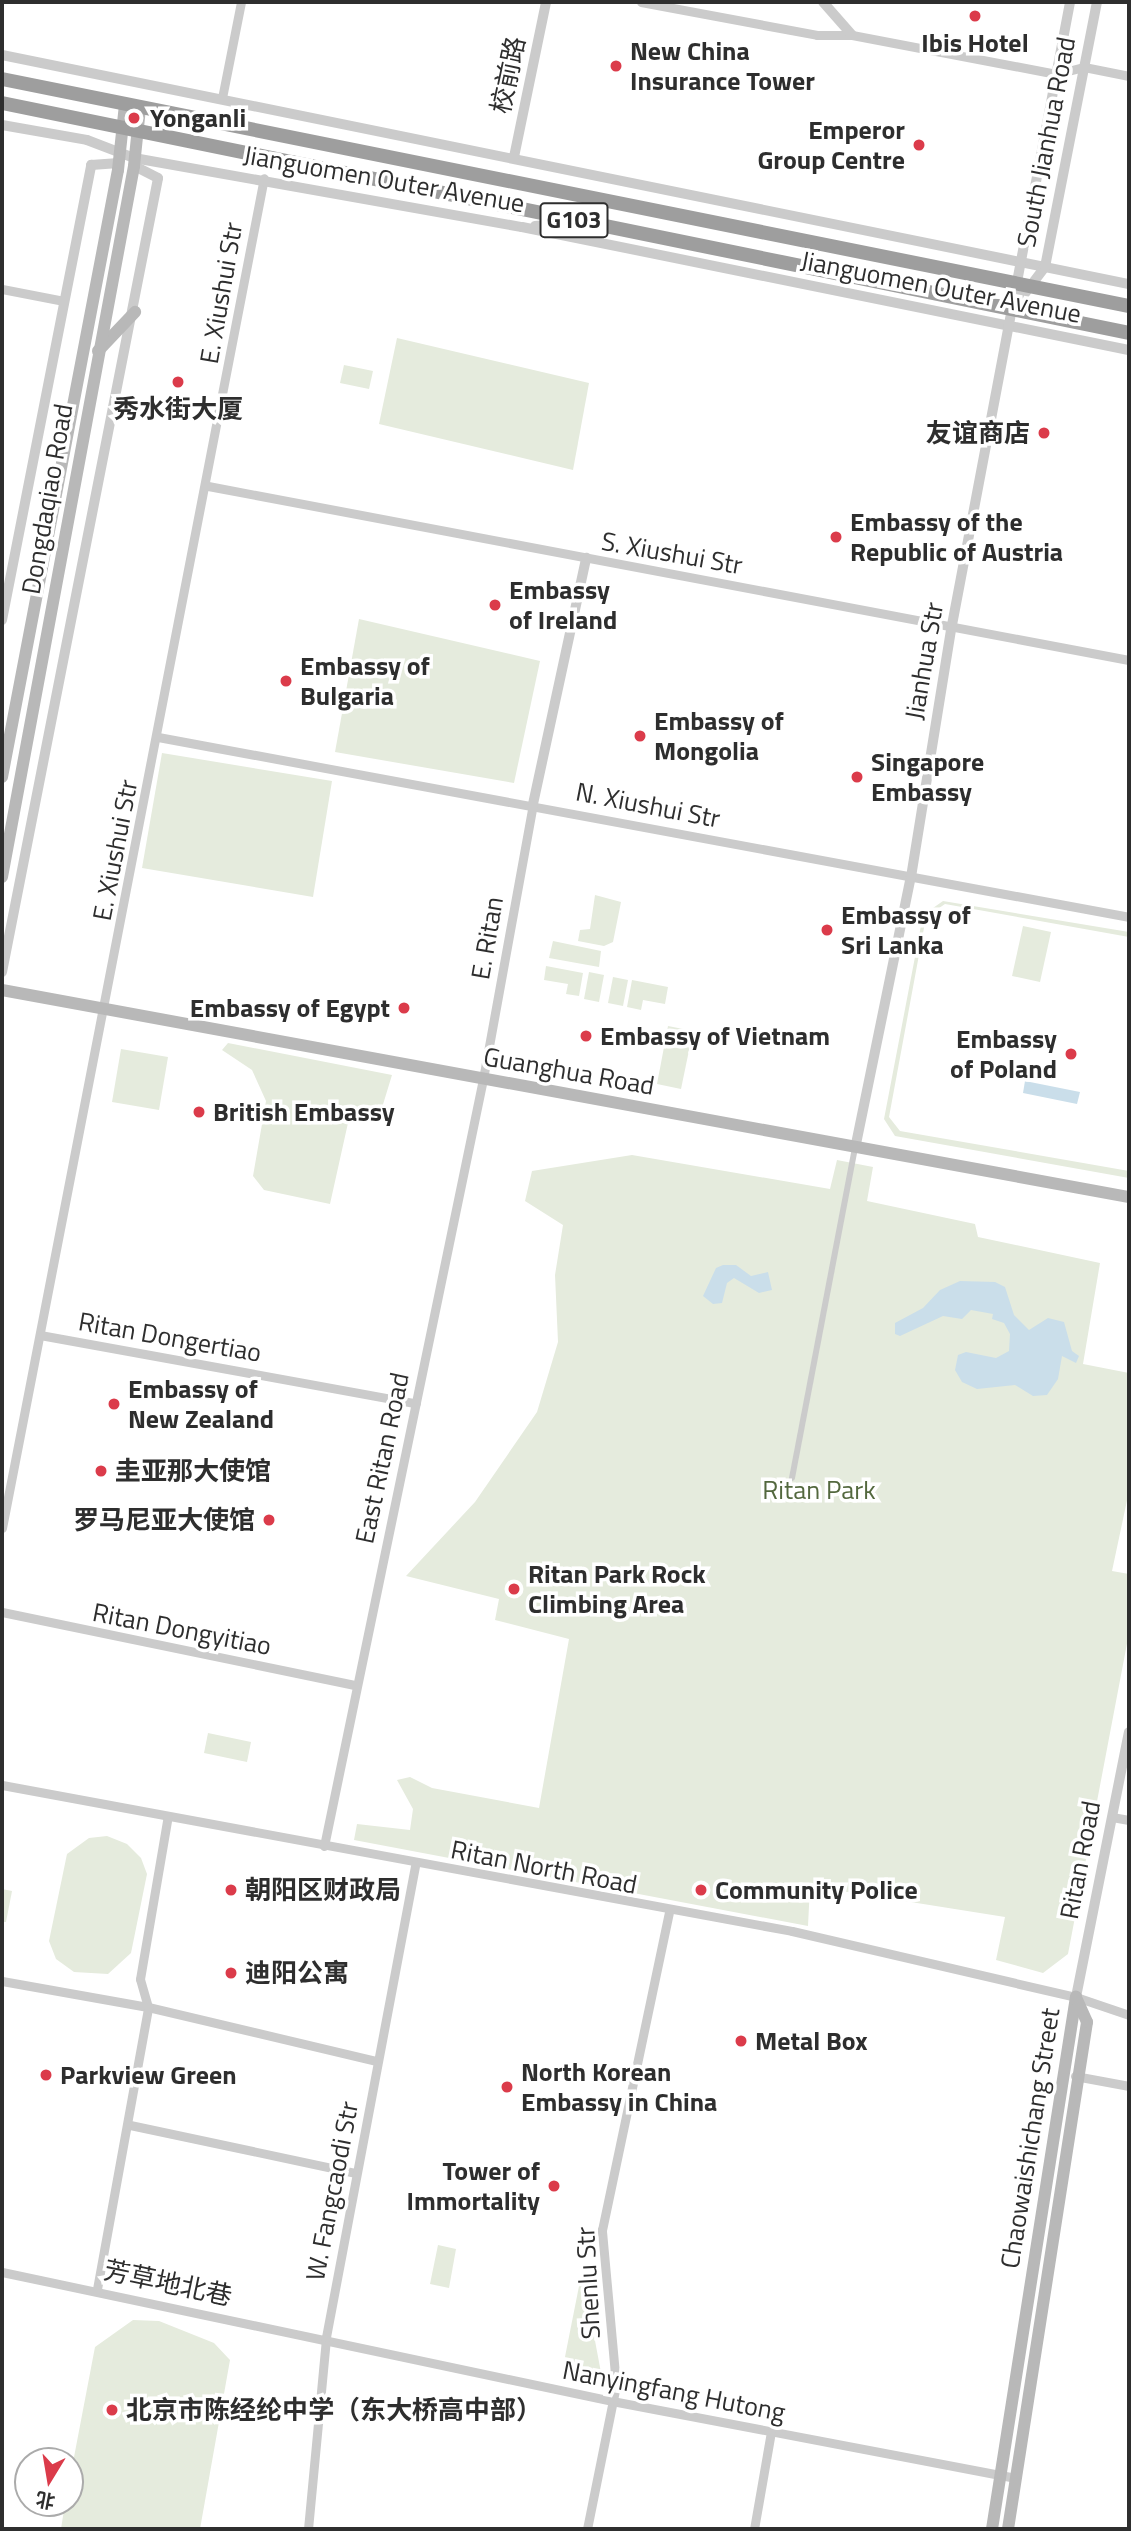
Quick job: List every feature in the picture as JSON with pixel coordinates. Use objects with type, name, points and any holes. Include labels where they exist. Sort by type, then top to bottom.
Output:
[{"type":"highway","name":"Jianguomen Outer Avenue","points":[[2,79],[1129,306]]},
{"type":"highway","name":"Jianguomen Outer Avenue","points":[[2,103],[1129,332]]},
{"type":"main road","name":"Dongdaqiao Road","points":[[2,877],[134,162],[125,105]]},
{"type":"main road","points":[[128,129],[140,108]]},
{"type":"main road","name":"Dongdaqiao Road","points":[[2,777],[119,158],[128,129]]},
{"type":"main road","points":[[97,351],[135,312]]},
{"type":"main road","name":"Guanghua Road","points":[[2,990],[107,1007],[483,1080],[856,1144],[1129,1197]]},
{"type":"main road","name":"Chaowaishichang Street","points":[[1008,2529],[1075,2076],[1087,2022],[1076,1997]]},
{"type":"main road","name":"Chaowaishichang Street","points":[[992,2529],[1076,1997]]},
{"type":"street","points":[[222,99],[241,2]]},
{"type":"street","name":"校前路","points":[[514,157],[546,2]]},
{"type":"street","points":[[641,2],[817,36],[852,35],[1056,74],[1084,68],[1129,76]]},
{"type":"street","points":[[823,2],[852,35]]},
{"type":"street","name":"South Jianhua Road","points":[[1013,309],[1015,284],[1070,2]]},
{"type":"street","name":"South Jianhua Road","points":[[1013,309],[1045,267],[1097,2]]},
{"type":"street","name":"Jianguomen Outer Avenue","points":[[2,55],[1129,284]]},
{"type":"street","name":"Jianguomen Outer Avenue","points":[[2,125],[87,140],[119,158],[134,162],[227,176],[264,178],[522,227],[1129,350]]},
{"type":"street","points":[[2,620],[92,165],[119,158]]},
{"type":"street","points":[[2,972],[135,312],[158,178],[134,162]]},
{"type":"street","name":"E. Xiushui Str","points":[[2,1528],[107,1007],[208,486],[264,178]]},
{"type":"street","points":[[522,227],[586,222]]},
{"type":"street","points":[[2,289],[64,301]]},
{"type":"street","name":"Jianhua Str","points":[[856,1144],[911,877],[952,625],[1013,309]]},
{"type":"street","name":"S. Xiushui Str","points":[[208,486],[1129,660]]},
{"type":"street","points":[[533,804],[586,558]]},
{"type":"street","name":"N. Xiushui Str","points":[[158,737],[533,804],[1129,917]]},
{"type":"street","name":"E. Ritan","points":[[483,1080],[533,804]]},
{"type":"street","name":"East Ritan Road","points":[[324,1846],[355,1685],[483,1080]]},
{"type":"street","points":[[792,1478],[856,1144]]},
{"type":"street","name":"Ritan Dongertiao","points":[[40,1335],[416,1403]]},
{"type":"street","name":"Ritan Dongyitiao","points":[[2,1612],[355,1685]]},
{"type":"street","name":"Ritan Road","points":[[1076,1997],[1129,1732]]},
{"type":"street","name":"Ritan North Road","points":[[2,1785],[669,1911],[792,1931],[1076,1997],[1129,2015]]},
{"type":"street","points":[[97,2289],[130,2125],[148,2007],[140,1979],[168,1816]]},
{"type":"street","points":[[1112,1817],[1129,1820]]},
{"type":"street","name":"W. Fangcaodi Str","points":[[308,2529],[326,2337],[415,1864]]},
{"type":"street","name":"Shenlu Str","points":[[587,2529],[616,2385],[602,2231],[669,1911]]},
{"type":"street","points":[[2,1981],[148,2007],[377,2062]]},
{"type":"street","points":[[1075,2076],[1129,2087]]},
{"type":"street","points":[[130,2125],[356,2173]]},
{"type":"street","name":"芳草地北巷","points":[[2,2272],[326,2337]]},
{"type":"street","name":"Nanyingfang Hutong","points":[[326,2337],[612,2402],[1016,2478]]},
{"type":"street","points":[[754,2529],[771,2432]]},
{"type":"green space","points":[[397,338],[589,383],[573,470],[379,424]]},
{"type":"green space","points":[[344,365],[373,371],[369,389],[340,383]]},
{"type":"green space","points":[[359,619],[540,661],[514,783],[335,752]]},
{"type":"green space","points":[[162,753],[332,781],[313,897],[142,868]]},
{"type":"green space","points":[[595,895],[621,902],[613,942],[604,946],[578,941],[580,930],[590,929]]},
{"type":"green space","points":[[943,901],[1129,932],[1129,937],[945,904],[926,917],[889,1117],[900,1131],[1129,1171],[1129,1178],[895,1136],[884,1119],[923,915]]},
{"type":"green space","points":[[1023,926],[1051,932],[1040,982],[1012,976]]},
{"type":"green space","points":[[553,941],[601,951],[599,967],[549,958]]},
{"type":"green space","points":[[546,966],[583,973],[579,996],[566,994],[568,984],[544,980]]},
{"type":"green space","points":[[589,972],[604,975],[599,1002],[584,999]]},
{"type":"green space","points":[[613,977],[628,980],[623,1006],[608,1003]]},
{"type":"green space","points":[[632,980],[668,987],[665,1004],[643,1000],[641,1010],[627,1007]]},
{"type":"green space","points":[[668,1026],[693,1031],[681,1089],[657,1084]]},
{"type":"green space","points":[[228,1043],[392,1075],[381,1111],[348,1123],[330,1204],[264,1190],[253,1176],[266,1101],[252,1070],[222,1050]]},
{"type":"green space","points":[[121,1049],[168,1057],[159,1110],[112,1102]]},
{"type":"green space","name":"Ritan Park","points":[[632,1155],[830,1189],[837,1160],[873,1167],[867,1201],[975,1224],[978,1237],[1100,1263],[1083,1364],[1129,1373],[1129,1491],[1112,1571],[1129,1574],[1129,1633],[1068,1954],[1043,1973],[996,1960],[1005,1917],[810,1886],[808,1926],[354,1840],[357,1824],[410,1830],[413,1809],[397,1780],[410,1777],[432,1788],[539,1808],[569,1639],[495,1620],[499,1599],[406,1576],[475,1502],[537,1412],[558,1342],[555,1275],[563,1225],[525,1201],[532,1171]]},
{"type":"green space","points":[[208,1733],[251,1742],[247,1762],[204,1753]]},
{"type":"green space","points":[[107,1836],[127,1844],[141,1858],[147,1874],[131,1953],[108,1974],[74,1972],[56,1959],[49,1941],[67,1854],[89,1838]]},
{"type":"green space","points":[[2,1889],[12,1891],[6,1922],[2,1922]]},
{"type":"green space","points":[[438,2245],[456,2249],[449,2288],[430,2284]]},
{"type":"green space","points":[[582,2271],[602,2378],[592,2384],[561,2377]]},
{"type":"green space","points":[[133,2320],[159,2321],[214,2343],[230,2360],[200,2529],[61,2529],[63,2517],[84,2517],[84,2447],[76,2447],[95,2347]]},
{"type":"water","points":[[1025,1081],[1080,1092],[1077,1104],[1023,1093]]},
{"type":"water","points":[[736,1265],[751,1276],[768,1272],[772,1290],[759,1293],[734,1278],[727,1283],[722,1303],[713,1304],[703,1296],[716,1268]]},
{"type":"water","points":[[960,1281],[995,1282],[1005,1287],[1014,1315],[1029,1330],[1048,1318],[1064,1322],[1072,1351],[1079,1356],[1076,1363],[1062,1356],[1058,1379],[1047,1395],[1033,1396],[1015,1385],[977,1389],[962,1382],[955,1370],[958,1355],[966,1352],[996,1358],[1009,1351],[1010,1334],[1004,1323],[992,1319],[993,1314],[971,1310],[962,1319],[943,1316],[900,1336],[895,1334],[895,1323],[923,1308],[940,1290]]},
{"type":"place","name":"Ibis Hotel","points":[[975,16]]},
{"type":"place","name":"New China Insurance Tower","points":[[616,66]]},
{"type":"place","name":"Yonganli","points":[[134,118]]},
{"type":"place","name":"Emperor Group Centre","points":[[919,145]]},
{"type":"place","name":"秀水街大厦","points":[[178,382]]},
{"type":"place","name":"友谊商店","points":[[1044,433]]},
{"type":"place","name":"Embassy of the Republic of Austria","points":[[836,537]]},
{"type":"place","name":"Embassy of Ireland","points":[[495,605]]},
{"type":"place","name":"Embassy of Bulgaria","points":[[286,681]]},
{"type":"place","name":"Embassy of Mongolia","points":[[640,736]]},
{"type":"place","name":"Singapore Embassy","points":[[857,777]]},
{"type":"place","name":"Embassy of Sri Lanka","points":[[827,930]]},
{"type":"place","name":"Embassy of Egypt","points":[[404,1008]]},
{"type":"place","name":"Embassy of Vietnam","points":[[586,1036]]},
{"type":"place","name":"Embassy of Poland","points":[[1071,1054]]},
{"type":"place","name":"British Embassy","points":[[199,1112]]},
{"type":"place","name":"Embassy of New Zealand","points":[[114,1404]]},
{"type":"place","name":"圭亚那大使馆","points":[[101,1471]]},
{"type":"place","name":"罗马尼亚大使馆","points":[[269,1520]]},
{"type":"place","name":"Ritan Park Rock Climbing Area","points":[[514,1589]]},
{"type":"place","name":"朝阳区财政局","points":[[231,1890]]},
{"type":"place","name":"Community Police","points":[[701,1890]]},
{"type":"place","name":"迪阳公寓","points":[[231,1973]]},
{"type":"place","name":"Metal Box","points":[[741,2041]]},
{"type":"place","name":"Parkview Green","points":[[46,2075]]},
{"type":"place","name":"North Korean Embassy in China","points":[[507,2087]]},
{"type":"place","name":"Tower of Immortality","points":[[554,2186]]},
{"type":"place","name":"北京市陈经纶中学（东大桥高中部）","points":[[112,2410]]}]
